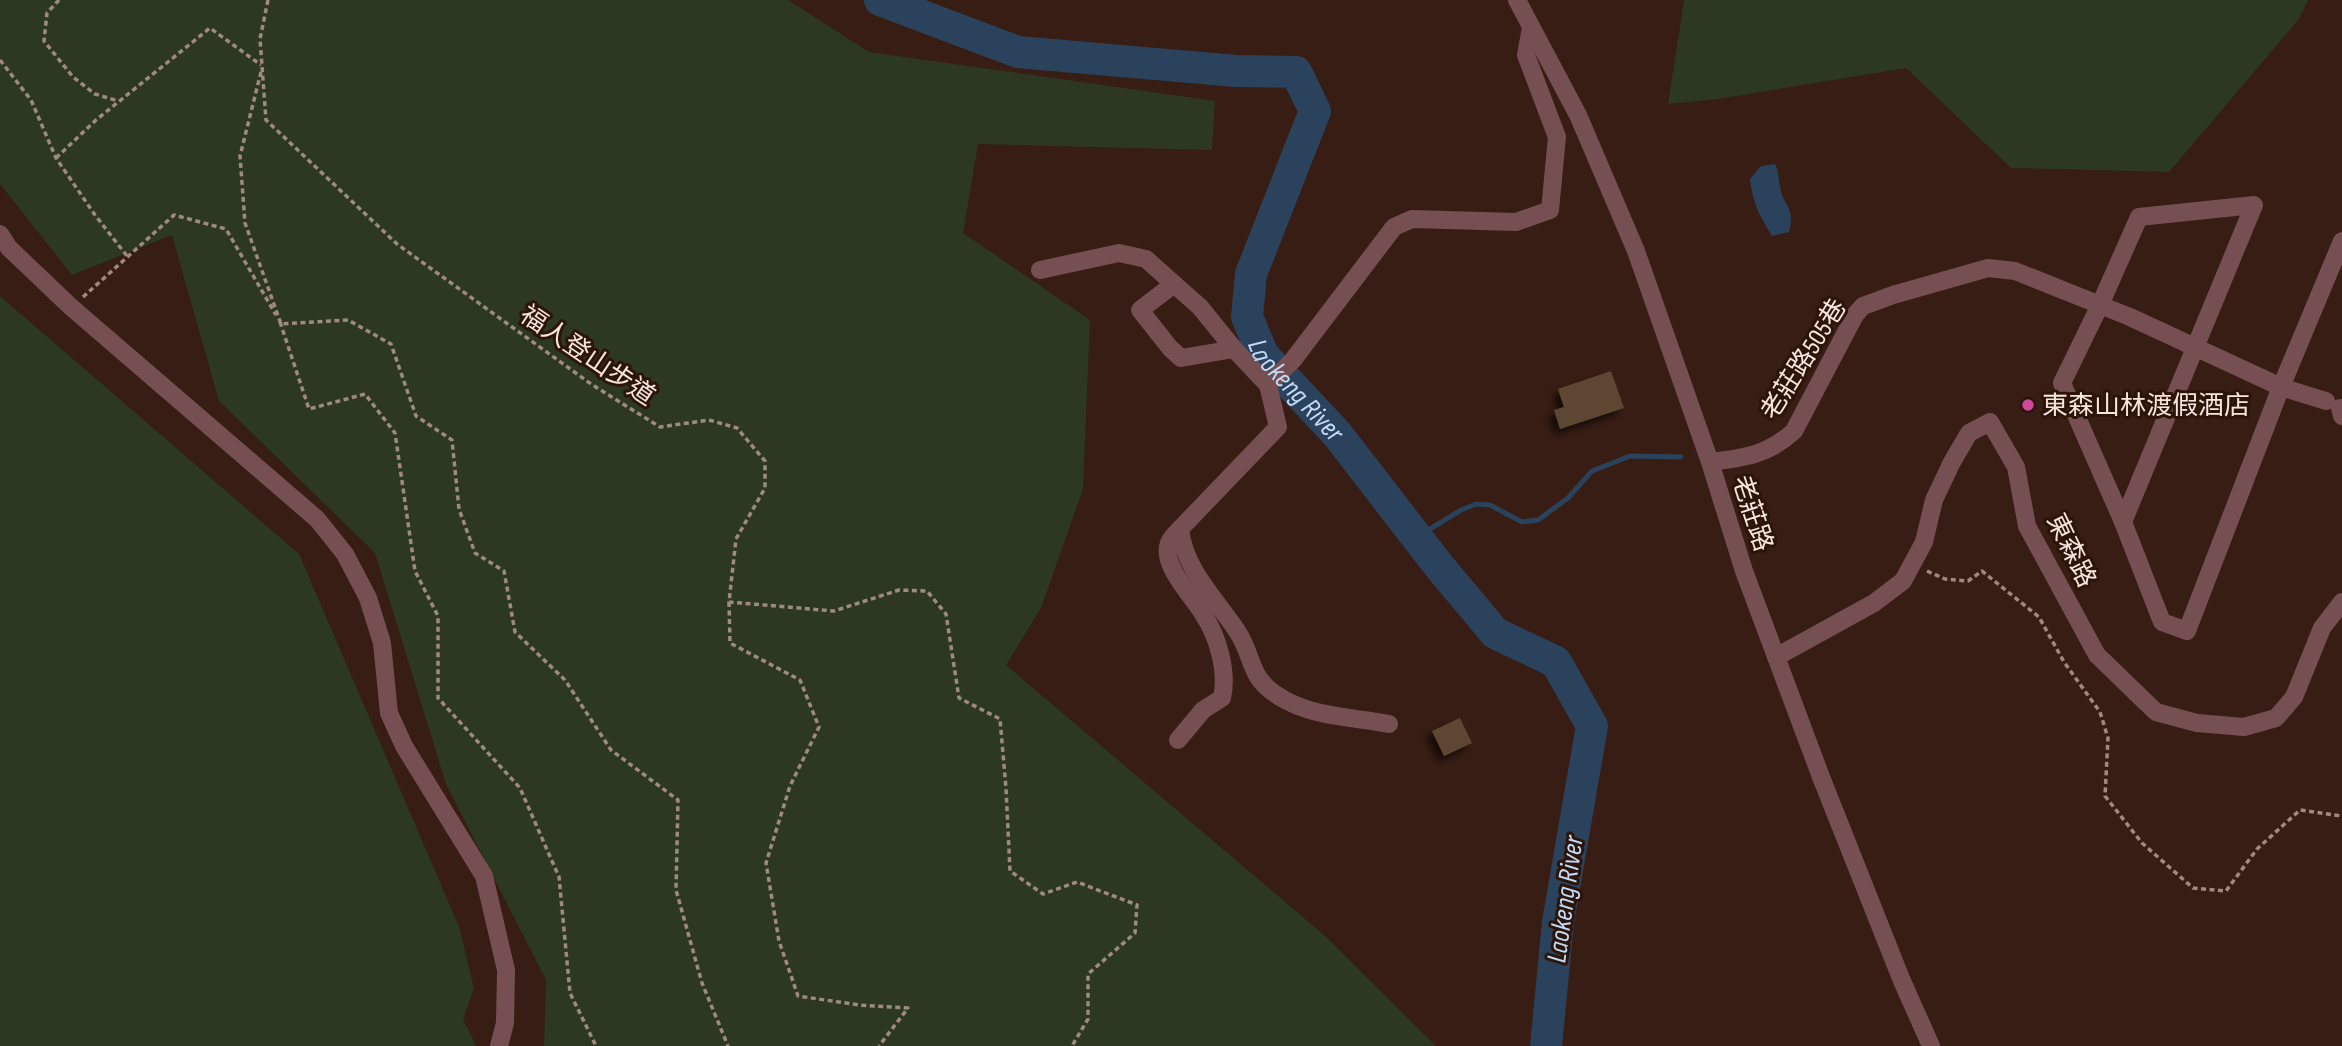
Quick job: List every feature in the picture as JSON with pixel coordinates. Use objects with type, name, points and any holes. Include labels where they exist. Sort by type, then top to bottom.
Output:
[{"type":"street","name":"老莊路","points":[[1517,0],[1578,115],[1636,250],[1710,462],[1744,571],[1826,790],[1902,981],[1931,1046]]},
{"type":"street","points":[[1268,385],[1293,360],[1394,227],[1412,219],[1516,222],[1550,210],[1557,137],[1526,55],[1531,28]]},
{"type":"street","points":[[2123,522],[2254,205],[2139,217],[2062,383],[2123,522],[2162,622],[2187,631],[2281,387],[2342,241]]},
{"type":"street","points":[[0,234],[9,248],[71,307],[317,519],[345,554],[368,598],[382,643],[389,713],[404,746],[485,876],[506,970],[505,1023],[499,1046]]},
{"type":"street","points":[[1040,270],[1119,253],[1146,259],[1200,307],[1268,385],[1278,427],[1180,528],[1168,544],[1172,568],[1211,628],[1223,671],[1224,688],[1222,698],[1203,710],[1178,740]]},
{"type":"street","name":"老莊路505巷","points":[[1710,462],[1750,457],[1780,444],[1794,431],[1855,315],[1863,306],[1989,268],[2015,271],[2100,305],[2281,387],[2336,408]]},
{"type":"street","points":[[1174,284],[1140,310],[1170,348],[1181,358],[1234,349]]},
{"type":"street","name":"東森路","points":[[1776,657],[1874,603],[1903,581],[1924,542],[1934,500],[1952,462],[1969,433],[1990,422],[2016,467],[2027,526],[2097,655],[2156,712],[2197,723],[2244,727],[2276,718],[2294,697],[2322,628],[2342,602]]},
{"type":"street","points":[[1180,528],[1181,542],[1191,564],[1238,633],[1258,679],[1282,699],[1307,708],[1330,715],[1390,724]]},
{"type":"path","points":[[59,0],[47,13],[44,41],[73,77],[95,94],[118,101]]},
{"type":"path","name":"福人登山步道","points":[[268,0],[260,39],[266,120],[397,244],[591,384],[660,427],[709,420],[737,428],[765,461],[765,488],[736,539],[729,602],[730,643],[800,680],[819,727],[790,786],[766,863],[779,941],[798,996],[859,1005],[908,1008],[879,1046]]},
{"type":"path","points":[[56,158],[118,101],[210,28],[262,66],[240,156],[245,223],[309,409],[365,394],[395,433],[415,571],[439,616],[439,698],[520,788],[559,877],[570,993],[596,1046]]},
{"type":"path","points":[[0,60],[32,100],[56,158],[127,256]]},
{"type":"path","points":[[71,307],[174,215],[226,229],[281,324]]},
{"type":"path","points":[[281,324],[348,320],[391,344],[416,416],[452,440],[459,509],[475,553],[504,571],[515,632],[565,680],[611,750],[678,800],[676,890],[702,983],[728,1046]]},
{"type":"path","points":[[1912,565],[1945,579],[1968,581],[1982,571],[2039,617],[2064,662],[2099,712],[2108,738],[2105,796],[2142,843],[2193,888],[2226,891],[2257,849],[2300,810],[2342,816]]},
{"type":"path","points":[[729,602],[834,611],[899,590],[927,591],[946,614],[959,698],[1000,719],[1010,871],[1043,894],[1077,882],[1138,905],[1135,933],[1088,974],[1088,1018],[1072,1046]]},
{"type":"green space","points":[[0,0],[788,0],[869,52],[1215,101],[1212,150],[978,144],[963,233],[1090,320],[1083,489],[1041,608],[1006,665],[1324,935],[1436,1046],[544,1046],[546,980],[446,784],[375,553],[219,401],[172,235],[72,275],[0,184]]},
{"type":"green space","points":[[1684,0],[2308,0],[2299,19],[2169,172],[2011,168],[1906,68],[1718,99],[1668,104]]},
{"type":"green space","points":[[0,296],[299,554],[460,929],[474,989],[463,1019],[476,1046],[0,1046]]},
{"type":"water","points":[[1775,164],[1790,212],[1791,224],[1789,232],[1772,236],[1757,209],[1750,179],[1761,166]]},
{"type":"building","points":[[1611,371],[1624,408],[1560,429],[1554,410],[1564,407],[1558,389]]},
{"type":"building","points":[[1460,718],[1472,743],[1444,756],[1432,731]]},
{"type":"waterway","name":"Laokeng River","points":[[880,0],[1018,52],[1236,71],[1296,72],[1315,111],[1251,274],[1247,317],[1263,355],[1337,434],[1439,566],[1495,633],[1556,662],[1592,726],[1558,922],[1546,1046]]},
{"type":"waterway","points":[[1417,537],[1476,504],[1490,505],[1522,522],[1538,520],[1568,498],[1592,471],[1630,456],[1681,457]]},
{"type":"place","name":"東森山林渡假酒店","points":[[2028,405]]}]
